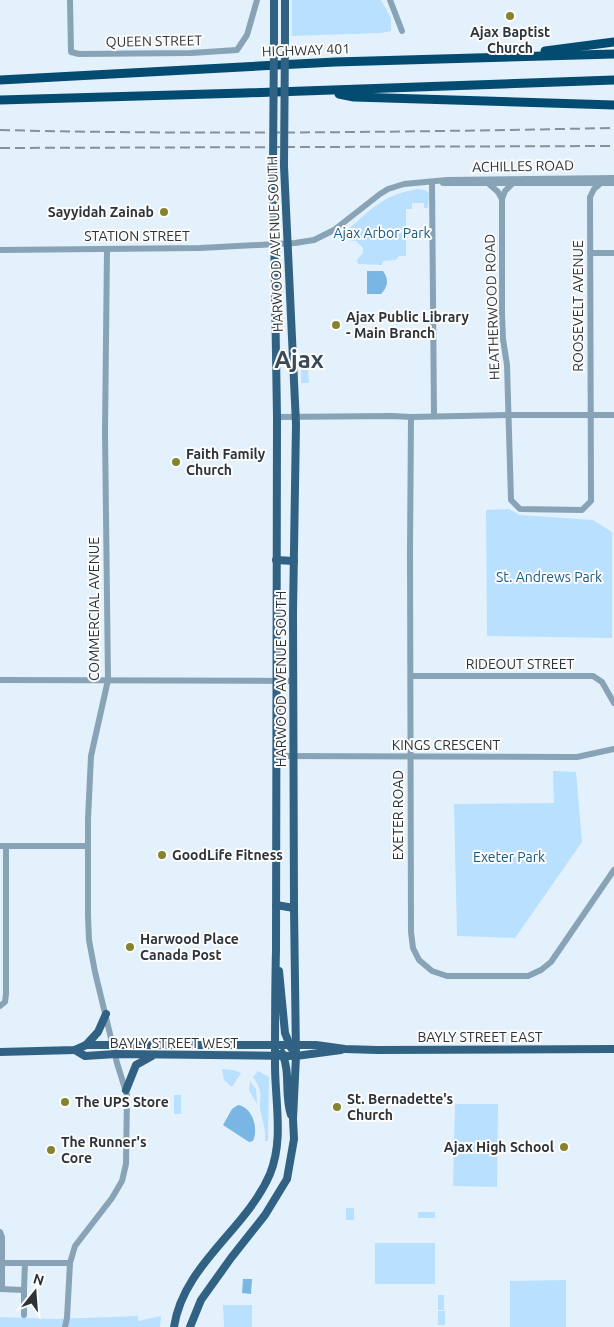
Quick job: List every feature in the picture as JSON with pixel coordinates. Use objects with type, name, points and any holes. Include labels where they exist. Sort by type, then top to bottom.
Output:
[{"type":"highway","points":[[490,58],[614,42]]},
{"type":"highway","name":"HIGHWAY 401","points":[[0,80],[325,63],[614,54]]},
{"type":"highway","points":[[0,100],[614,80]]},
{"type":"highway","points":[[324,90],[354,97],[614,105]]},
{"type":"main road","name":"HARWOOD AVENUE SOUTH","points":[[274,0],[273,165],[276,417],[275,1046]]},
{"type":"main road","name":"HARWOOD AVENUE SOUTH","points":[[190,1327],[201,1300],[230,1258],[266,1215],[287,1179],[294,1140],[296,1056],[293,1046],[295,417],[286,244],[284,0]]},
{"type":"main road","points":[[276,560],[294,561]]},
{"type":"main road","points":[[276,905],[294,908]]},
{"type":"main road","points":[[276,952],[286,1033],[293,1046]]},
{"type":"main road","points":[[86,1046],[98,1032],[106,1014]]},
{"type":"main road","name":"BAYLY STREET EAST","points":[[293,1046],[316,1045],[345,1049],[614,1049]]},
{"type":"main road","name":"BAYLY STREET WEST","points":[[0,1052],[75,1050],[86,1046],[293,1046]]},
{"type":"main road","points":[[174,1327],[175,1318],[186,1292],[200,1269],[256,1200],[270,1174],[276,1146],[278,1119],[280,1049],[275,1046]]},
{"type":"main road","name":"BAYLY STREET EAST","points":[[296,1056],[345,1049]]},
{"type":"main road","name":"BAYLY STREET WEST","points":[[75,1050],[85,1056],[116,1054],[296,1056]]},
{"type":"main road","points":[[126,1090],[136,1065],[153,1055]]},
{"type":"main road","points":[[279,1056],[286,1065],[288,1106],[293,1119]]},
{"type":"street","name":"QUEEN STREET","points":[[70,0],[71,52],[79,54],[191,54],[237,50],[247,35],[257,0]]},
{"type":"street","points":[[390,0],[402,32]]},
{"type":"street","name":"ACHILLES ROAD","points":[[274,245],[314,240],[324,236],[344,223],[373,198],[388,189],[404,184],[456,180],[614,178]]},
{"type":"street","points":[[432,182],[434,416]]},
{"type":"street","name":"ACHILLES ROAD","points":[[432,182],[456,184],[614,183]]},
{"type":"street","points":[[578,183],[590,197],[601,183]]},
{"type":"street","points":[[489,184],[498,192],[502,199]]},
{"type":"street","points":[[502,199],[505,191],[512,184]]},
{"type":"street","name":"ROOSEVELT AVENUE","points":[[590,197],[591,415]]},
{"type":"street","name":"HEATHERWOOD ROAD","points":[[502,199],[503,339],[507,364],[511,500],[514,505],[520,509],[582,510],[591,501],[591,415]]},
{"type":"street","name":"STATION STREET","points":[[0,250],[200,248],[274,245]]},
{"type":"street","name":"COMMERCIAL AVENUE","points":[[70,1263],[76,1246],[112,1198],[122,1181],[126,1164],[126,1090],[113,1046],[89,940],[88,846],[91,756],[108,680],[105,432],[107,249]]},
{"type":"street","points":[[590,253],[614,253]]},
{"type":"street","points":[[276,417],[614,416]]},
{"type":"street","name":"EXETER ROAD","points":[[411,417],[411,932],[413,948],[420,960],[432,971],[448,976],[528,976],[541,970],[551,962],[614,870]]},
{"type":"street","name":"RIDEOUT STREET","points":[[411,676],[593,676],[602,682],[614,703]]},
{"type":"street","points":[[0,680],[294,681]]},
{"type":"street","name":"KINGS CRESCENT","points":[[276,756],[577,757],[614,749]]},
{"type":"street","points":[[1,1006],[5,1002],[6,994],[3,846],[88,846]]},
{"type":"street","points":[[0,1232],[2,1237],[1,1289],[24,1290]]},
{"type":"street","points":[[2,1262],[70,1263],[65,1327]]},
{"type":"street","points":[[24,1315],[25,1263]]},
{"type":"green space","points":[[292,0],[381,0],[391,18],[391,31],[292,36]]},
{"type":"green space","name":"Ajax Arbor Park","points":[[418,189],[429,193],[428,208],[424,208],[424,203],[412,203],[412,209],[406,209],[406,256],[399,256],[396,260],[383,261],[382,265],[358,264],[357,260],[363,253],[363,248],[356,241],[344,238],[344,233],[385,199]]},
{"type":"green space","points":[[301,355],[310,361],[308,370],[309,383],[301,383]]},
{"type":"green space","name":"St. Andrews Park","points":[[509,509],[520,515],[593,520],[612,532],[612,638],[487,636],[486,510]]},
{"type":"green space","name":"Exeter Park","points":[[553,771],[576,772],[582,842],[515,938],[457,936],[454,804],[554,803]]},
{"type":"green space","points":[[222,1069],[241,1073],[232,1087],[224,1080]]},
{"type":"green space","points":[[258,1071],[269,1077],[268,1141],[265,1141],[265,1130],[260,1108],[260,1092],[253,1077]]},
{"type":"green space","points":[[250,1081],[256,1089],[257,1104],[249,1090]]},
{"type":"green space","points":[[174,1095],[181,1095],[181,1114],[174,1114]]},
{"type":"green space","points":[[455,1104],[498,1104],[497,1187],[453,1186]]},
{"type":"green space","points":[[346,1208],[354,1208],[354,1220],[346,1220]]},
{"type":"green space","points":[[418,1212],[435,1212],[435,1218],[418,1218]]},
{"type":"green space","points":[[375,1243],[435,1243],[435,1284],[375,1284]]},
{"type":"green space","points":[[566,1280],[566,1327],[510,1327],[510,1281]]},
{"type":"green space","points":[[438,1295],[444,1295],[444,1310],[438,1310]]},
{"type":"green space","points":[[223,1305],[252,1305],[252,1327],[224,1327]]},
{"type":"green space","points":[[438,1311],[445,1311],[445,1325],[438,1325]]},
{"type":"green space","points":[[138,1316],[138,1321],[161,1316],[160,1327],[0,1327],[0,1317],[54,1319]]},
{"type":"shaded area","points":[[367,271],[383,271],[385,274],[387,283],[381,294],[367,294]]},
{"type":"shaded area","points":[[238,1105],[247,1110],[253,1119],[255,1136],[253,1141],[249,1142],[223,1125],[232,1109]]},
{"type":"shaded area","points":[[243,1279],[252,1279],[251,1294],[242,1293]]},
{"type":"railway","points":[[0,130],[307,132],[614,128]]},
{"type":"railway","points":[[0,148],[614,146]]},
{"type":"place","name":"Ajax Baptist Church","points":[[510,16]]},
{"type":"place","name":"Sayyidah Zainab","points":[[164,212]]},
{"type":"place","name":"Ajax Public Library - Main Branch","points":[[336,325]]},
{"type":"place","name":"Faith Family Church","points":[[176,462]]},
{"type":"place","name":"GoodLife Fitness","points":[[162,855]]},
{"type":"place","name":"Harwood Place Canada Post","points":[[130,947]]},
{"type":"place","name":"The UPS Store","points":[[65,1102]]},
{"type":"place","name":"St. Bernadette's Church","points":[[337,1107]]},
{"type":"place","name":"Ajax High School","points":[[564,1147]]},
{"type":"place","name":"The Runner's Core","points":[[51,1150]]},
{"type":"district","name":"Ajax","points":[[299,360]]}]
